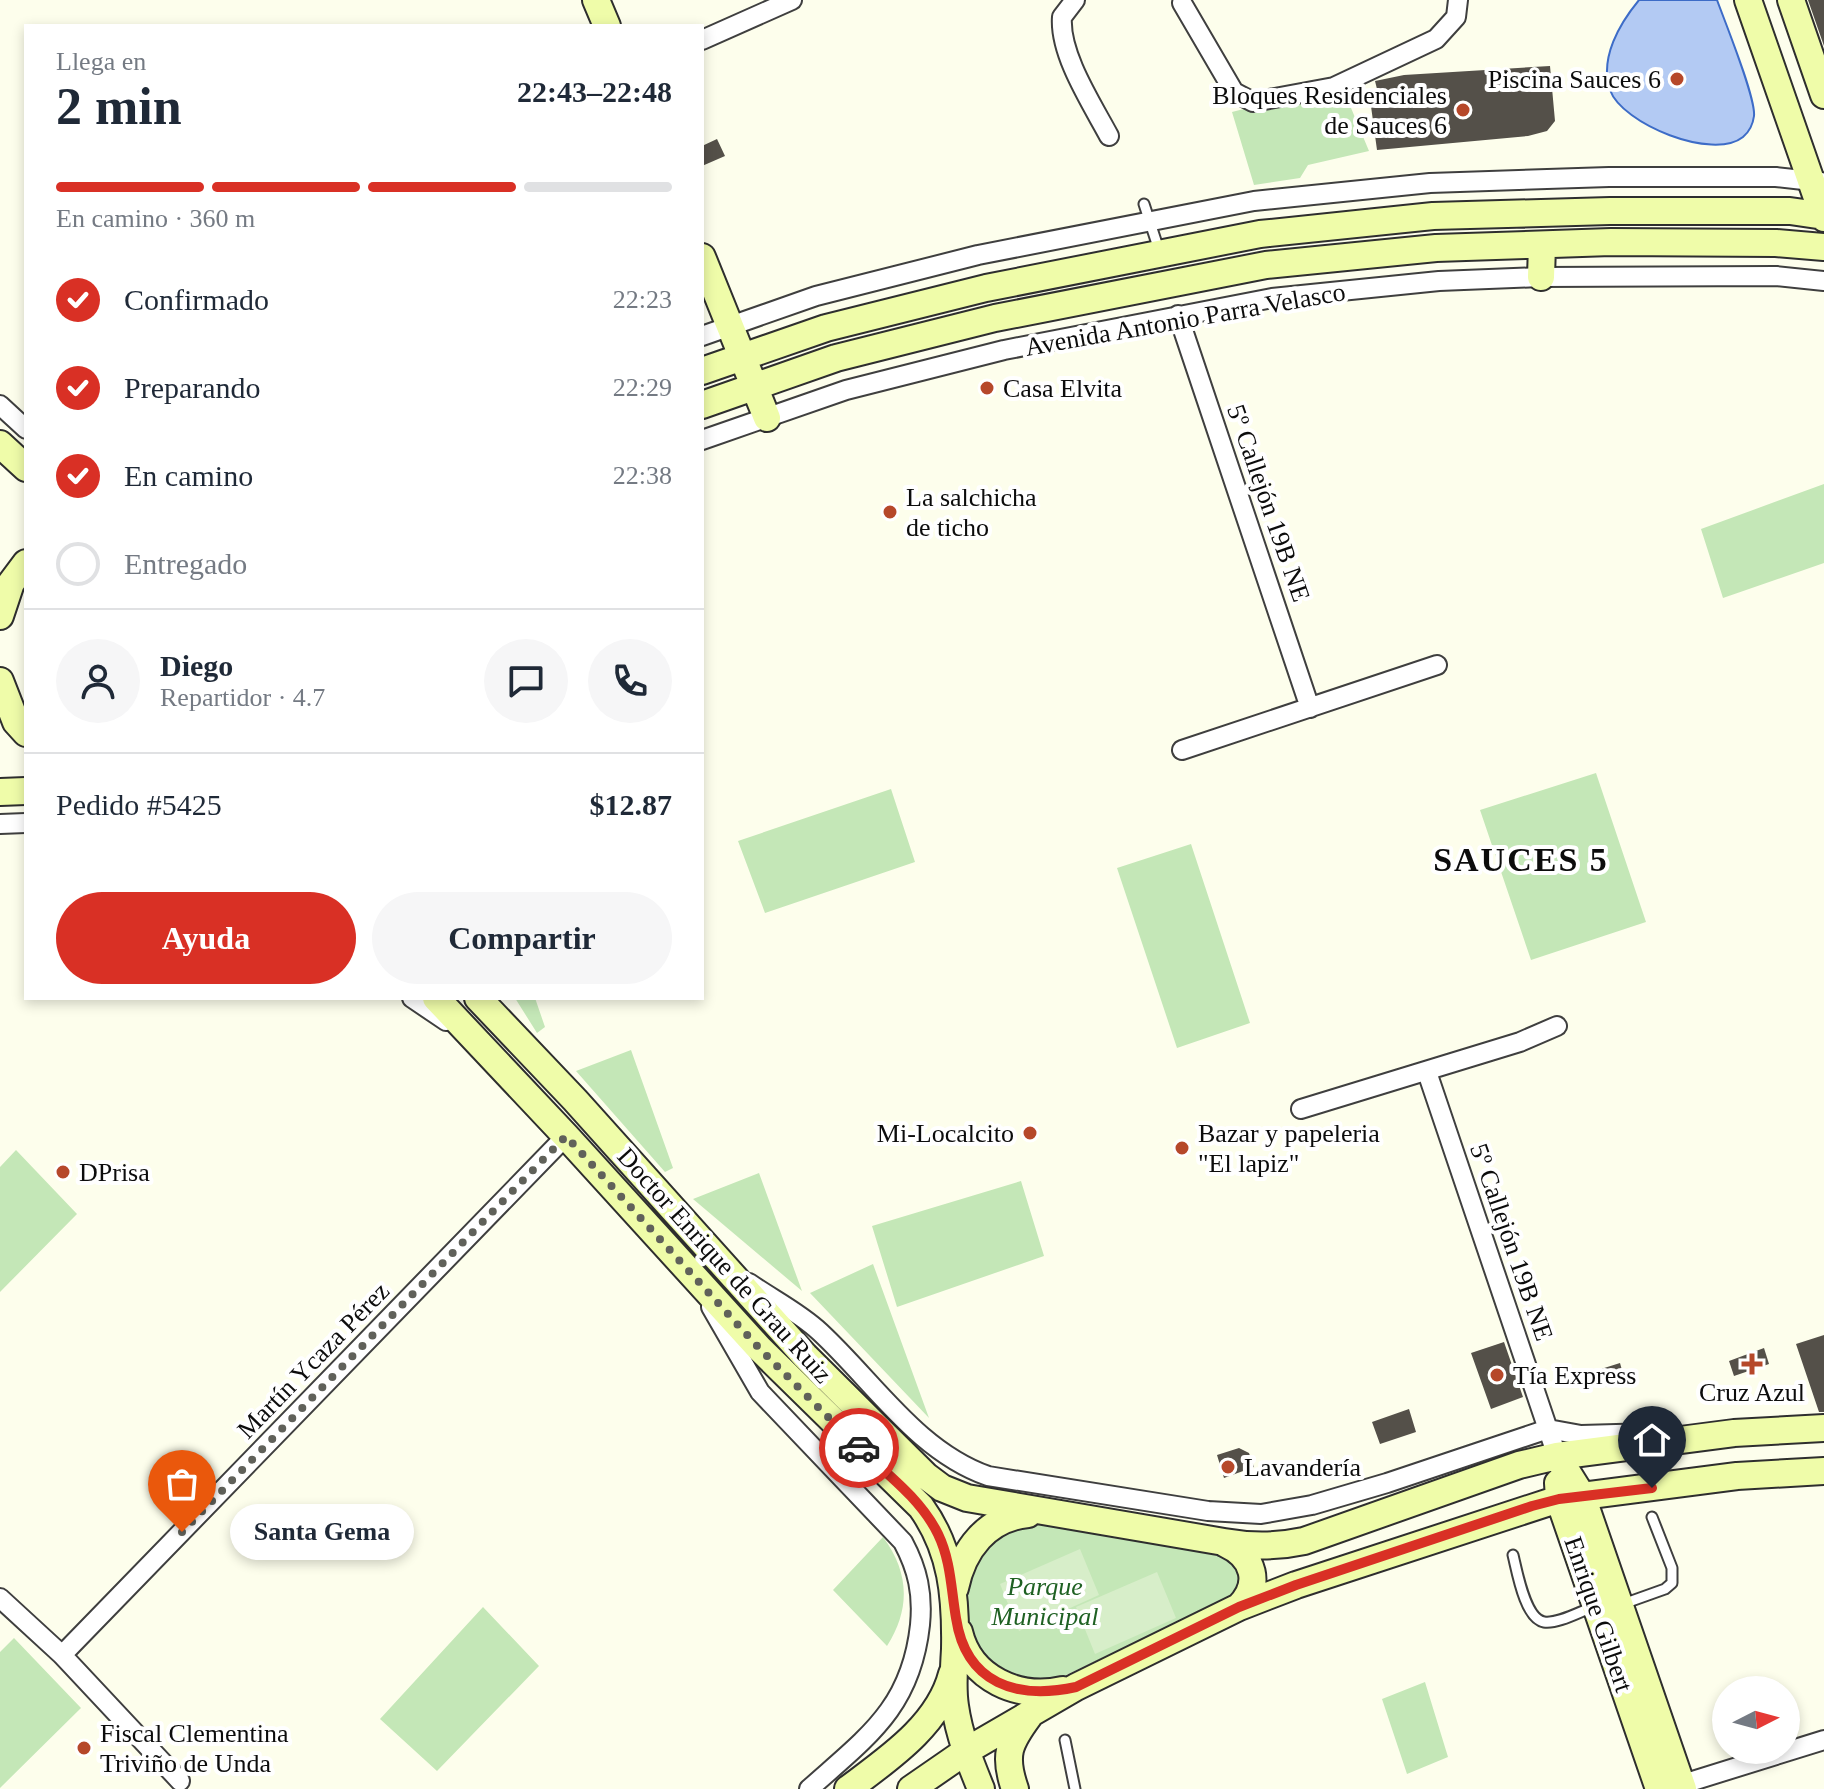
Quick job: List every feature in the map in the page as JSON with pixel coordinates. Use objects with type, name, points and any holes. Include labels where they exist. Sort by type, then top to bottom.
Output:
[{"type":"street","points":[[596,0],[606,24]]},
{"type":"street","points":[[704,39],[792,0]]},
{"type":"street","points":[[1075,0],[1062,17],[1063,35],[1080,80],[1109,136]]},
{"type":"street","points":[[1182,3],[1234,92],[1253,102],[1334,87],[1436,39],[1456,17],[1458,0]]},
{"type":"street","points":[[704,370],[826,328],[972,291],[1260,234],[1433,216],[1610,211],[1790,211],[1824,217],[1818,181],[1748,0]]},
{"type":"street","points":[[1791,0],[1824,95]]},
{"type":"street","points":[[704,335],[816,296],[1148,212],[1430,183],[1609,177],[1776,177],[1818,181]]},
{"type":"street","name":"Avenida Antonio Parra Velasco","points":[[704,404],[836,358],[995,318],[1266,265],[1436,248],[1760,242],[1824,247]]},
{"type":"street","points":[[1541,277],[1542,245]]},
{"type":"street","points":[[704,262],[767,418]]},
{"type":"street","name":"Avenida Antonio Parra Velasco","points":[[704,439],[846,390],[1004,350],[1285,297],[1439,281],[1541,277],[1776,276],[1824,281]]},
{"type":"street","name":"5º Callejón 19B NE","points":[[1178,315],[1310,708]]},
{"type":"street","points":[[0,405],[24,427]]},
{"type":"street","points":[[0,444],[24,466]]},
{"type":"street","points":[[2,597],[24,566]]},
{"type":"street","points":[[1182,750],[1437,665]]},
{"type":"street","points":[[0,681],[16,722],[24,731]]},
{"type":"street","points":[[0,792],[24,791]]},
{"type":"street","points":[[0,824],[24,823]]},
{"type":"street","points":[[415,1000],[471,1038]]},
{"type":"street","name":"Doctor Enrique de Grau Ruiz","points":[[438,1000],[759,1348],[921,1507],[940,1537],[955,1604],[955,1706],[966,1751],[981,1789]]},
{"type":"street","name":"Doctor Enrique de Grau Ruiz","points":[[480,1000],[575,1100],[805,1356],[926,1476],[942,1488],[967,1498],[1256,1547],[1304,1541],[1519,1465],[1557,1456],[1704,1437],[1824,1428]]},
{"type":"street","points":[[488,1000],[506,1029]]},
{"type":"street","points":[[1301,1109],[1520,1042],[1557,1026]]},
{"type":"street","name":"5º Callejón 19B NE","points":[[1427,1072],[1557,1456]]},
{"type":"street","name":"Martín Ycaza Pérez","points":[[62,1655],[566,1136]]},
{"type":"street","points":[[724,1265],[819,1330],[937,1450],[967,1469],[988,1476],[1208,1511],[1261,1514],[1312,1505],[1387,1483],[1548,1429],[1581,1435],[1654,1433],[1704,1437]]},
{"type":"street","name":"Doctor Enrique de Grau Ruiz","points":[[694,1277],[760,1392],[903,1542],[918,1573],[922,1596],[918,1647],[902,1694],[863,1740],[809,1789]]},
{"type":"street","name":"Enrique Gilbert","points":[[1557,1456],[1673,1788]]},
{"type":"street","points":[[911,1789],[1034,1709],[1239,1607],[1296,1585],[1571,1497],[1737,1476],[1824,1471]]},
{"type":"street","points":[[1039,1512],[1017,1515],[988,1529],[974,1542],[965,1557],[955,1604],[968,1655],[989,1677],[1011,1688],[1034,1693],[1076,1687]]},
{"type":"street","points":[[1224,1542],[1245,1556],[1253,1571],[1252,1590],[1239,1607]]},
{"type":"street","points":[[0,1598],[62,1655],[180,1781]]},
{"type":"street","points":[[848,1789],[893,1755],[924,1724],[948,1687],[955,1655]]},
{"type":"street","points":[[1015,1789],[1008,1768],[1010,1745],[1034,1709]]},
{"type":"street","points":[[1673,1788],[1824,1740]]},
{"type":"lane","points":[[1148,212],[1160,253]]},
{"type":"lane","points":[[1513,1555],[1528,1609],[1542,1622],[1608,1606],[1665,1589],[1672,1583],[1672,1568],[1652,1517]]},
{"type":"lane","points":[[1065,1740],[1075,1789]]},
{"type":"green space","points":[[1341,84],[1369,151],[1308,165],[1300,178],[1254,185],[1232,112]]},
{"type":"green space","points":[[1824,484],[1824,563],[1723,598],[1701,529]]},
{"type":"green space","points":[[1596,773],[1646,922],[1531,960],[1480,810]]},
{"type":"green space","points":[[891,789],[915,862],[765,913],[738,841]]},
{"type":"green space","points":[[1191,844],[1250,1023],[1177,1048],[1117,868]]},
{"type":"green space","points":[[516,1000],[536,1000],[545,1027],[537,1033]]},
{"type":"green space","points":[[631,1050],[673,1168],[665,1172],[576,1071]]},
{"type":"green space","points":[[16,1150],[77,1214],[0,1292],[0,1167]]},
{"type":"green space","points":[[759,1173],[802,1291],[693,1199]]},
{"type":"green space","points":[[1021,1181],[1044,1256],[897,1307],[872,1226]]},
{"type":"green space","points":[[873,1264],[929,1418],[810,1293]]},
{"type":"green space","name":"Parque Municipal","points":[[1037,1524],[1080,1528],[1229,1558],[1240,1574],[1239,1590],[1060,1678],[1016,1675],[991,1663],[981,1653],[967,1627],[961,1603],[985,1552],[1001,1536],[1023,1526]]},
{"type":"green space","points":[[883,1537],[898,1563],[904,1590],[900,1618],[887,1646],[833,1590]]},
{"type":"green space","points":[[1080,1549],[1099,1595],[1019,1631],[1000,1584]]},
{"type":"green space","points":[[1157,1572],[1176,1618],[1095,1654],[1076,1607]]},
{"type":"green space","points":[[483,1607],[539,1666],[437,1771],[380,1719]]},
{"type":"green space","points":[[14,1638],[81,1708],[0,1788],[0,1652]]},
{"type":"green space","points":[[1425,1682],[1448,1757],[1407,1774],[1382,1699]]},
{"type":"water","name":"Piscina Sauces 6","points":[[1639,0],[1717,0],[1753,107],[1753,122],[1743,137],[1729,143],[1711,145],[1691,142],[1649,126],[1618,103],[1607,78],[1609,54],[1625,19]]},
{"type":"building","points":[[1808,0],[1824,0],[1824,46]]},
{"type":"building","name":"Bloques Residenciales de Sauces 6","points":[[1550,66],[1555,121],[1547,131],[1528,136],[1377,150],[1370,99],[1379,97],[1375,81],[1404,75]]},
{"type":"building","points":[[717,139],[725,156],[704,165],[704,145]]},
{"type":"building","points":[[1824,1335],[1824,1412],[1819,1412],[1796,1344]]},
{"type":"building","name":"Tía Express","points":[[1504,1342],[1523,1397],[1491,1409],[1471,1353]]},
{"type":"building","points":[[1764,1348],[1769,1364],[1734,1376],[1729,1361]]},
{"type":"building","points":[[1620,1363],[1625,1381],[1606,1387],[1601,1369]]},
{"type":"building","points":[[1409,1409],[1416,1432],[1380,1444],[1372,1422]]},
{"type":"building","points":[[1239,1448],[1249,1453],[1254,1467],[1224,1478],[1217,1455]]},
{"type":"way so far","points":[[182,1532],[566,1136],[759,1348],[859,1448]]},
{"type":"place","name":"Piscina Sauces 6","points":[[1677,79]]},
{"type":"place","name":"Bloques Residenciales de Sauces 6","points":[[1463,110]]},
{"type":"place","name":"Casa Elvita","points":[[987,388]]},
{"type":"place","name":"La salchicha de ticho","points":[[890,512]]},
{"type":"place","name":"Mi-Localcito","points":[[1030,1133]]},
{"type":"place","name":"Bazar y papeleria \"El lapiz\"","points":[[1182,1148]]},
{"type":"place","name":"DPrisa","points":[[63,1172]]},
{"type":"place","name":"Cruz Azul","points":[[1752,1364]]},
{"type":"place","name":"Tía Express","points":[[1497,1375]]},
{"type":"place","name":"Lavandería","points":[[1228,1467]]},
{"type":"place","name":"Santa Gema","points":[[182,1532]]},
{"type":"place","name":"Fiscal Clementina Triviño de Unda","points":[[84,1748]]},
{"type":"district","name":"SAUCES 5","points":[[1521,859]]},
{"type":"route","points":[[859,1448],[921,1507],[940,1537],[948,1560],[961,1641],[968,1655],[976,1666],[1002,1685],[1034,1693],[1076,1687],[1239,1607],[1532,1506],[1559,1499],[1652,1488]]}]
